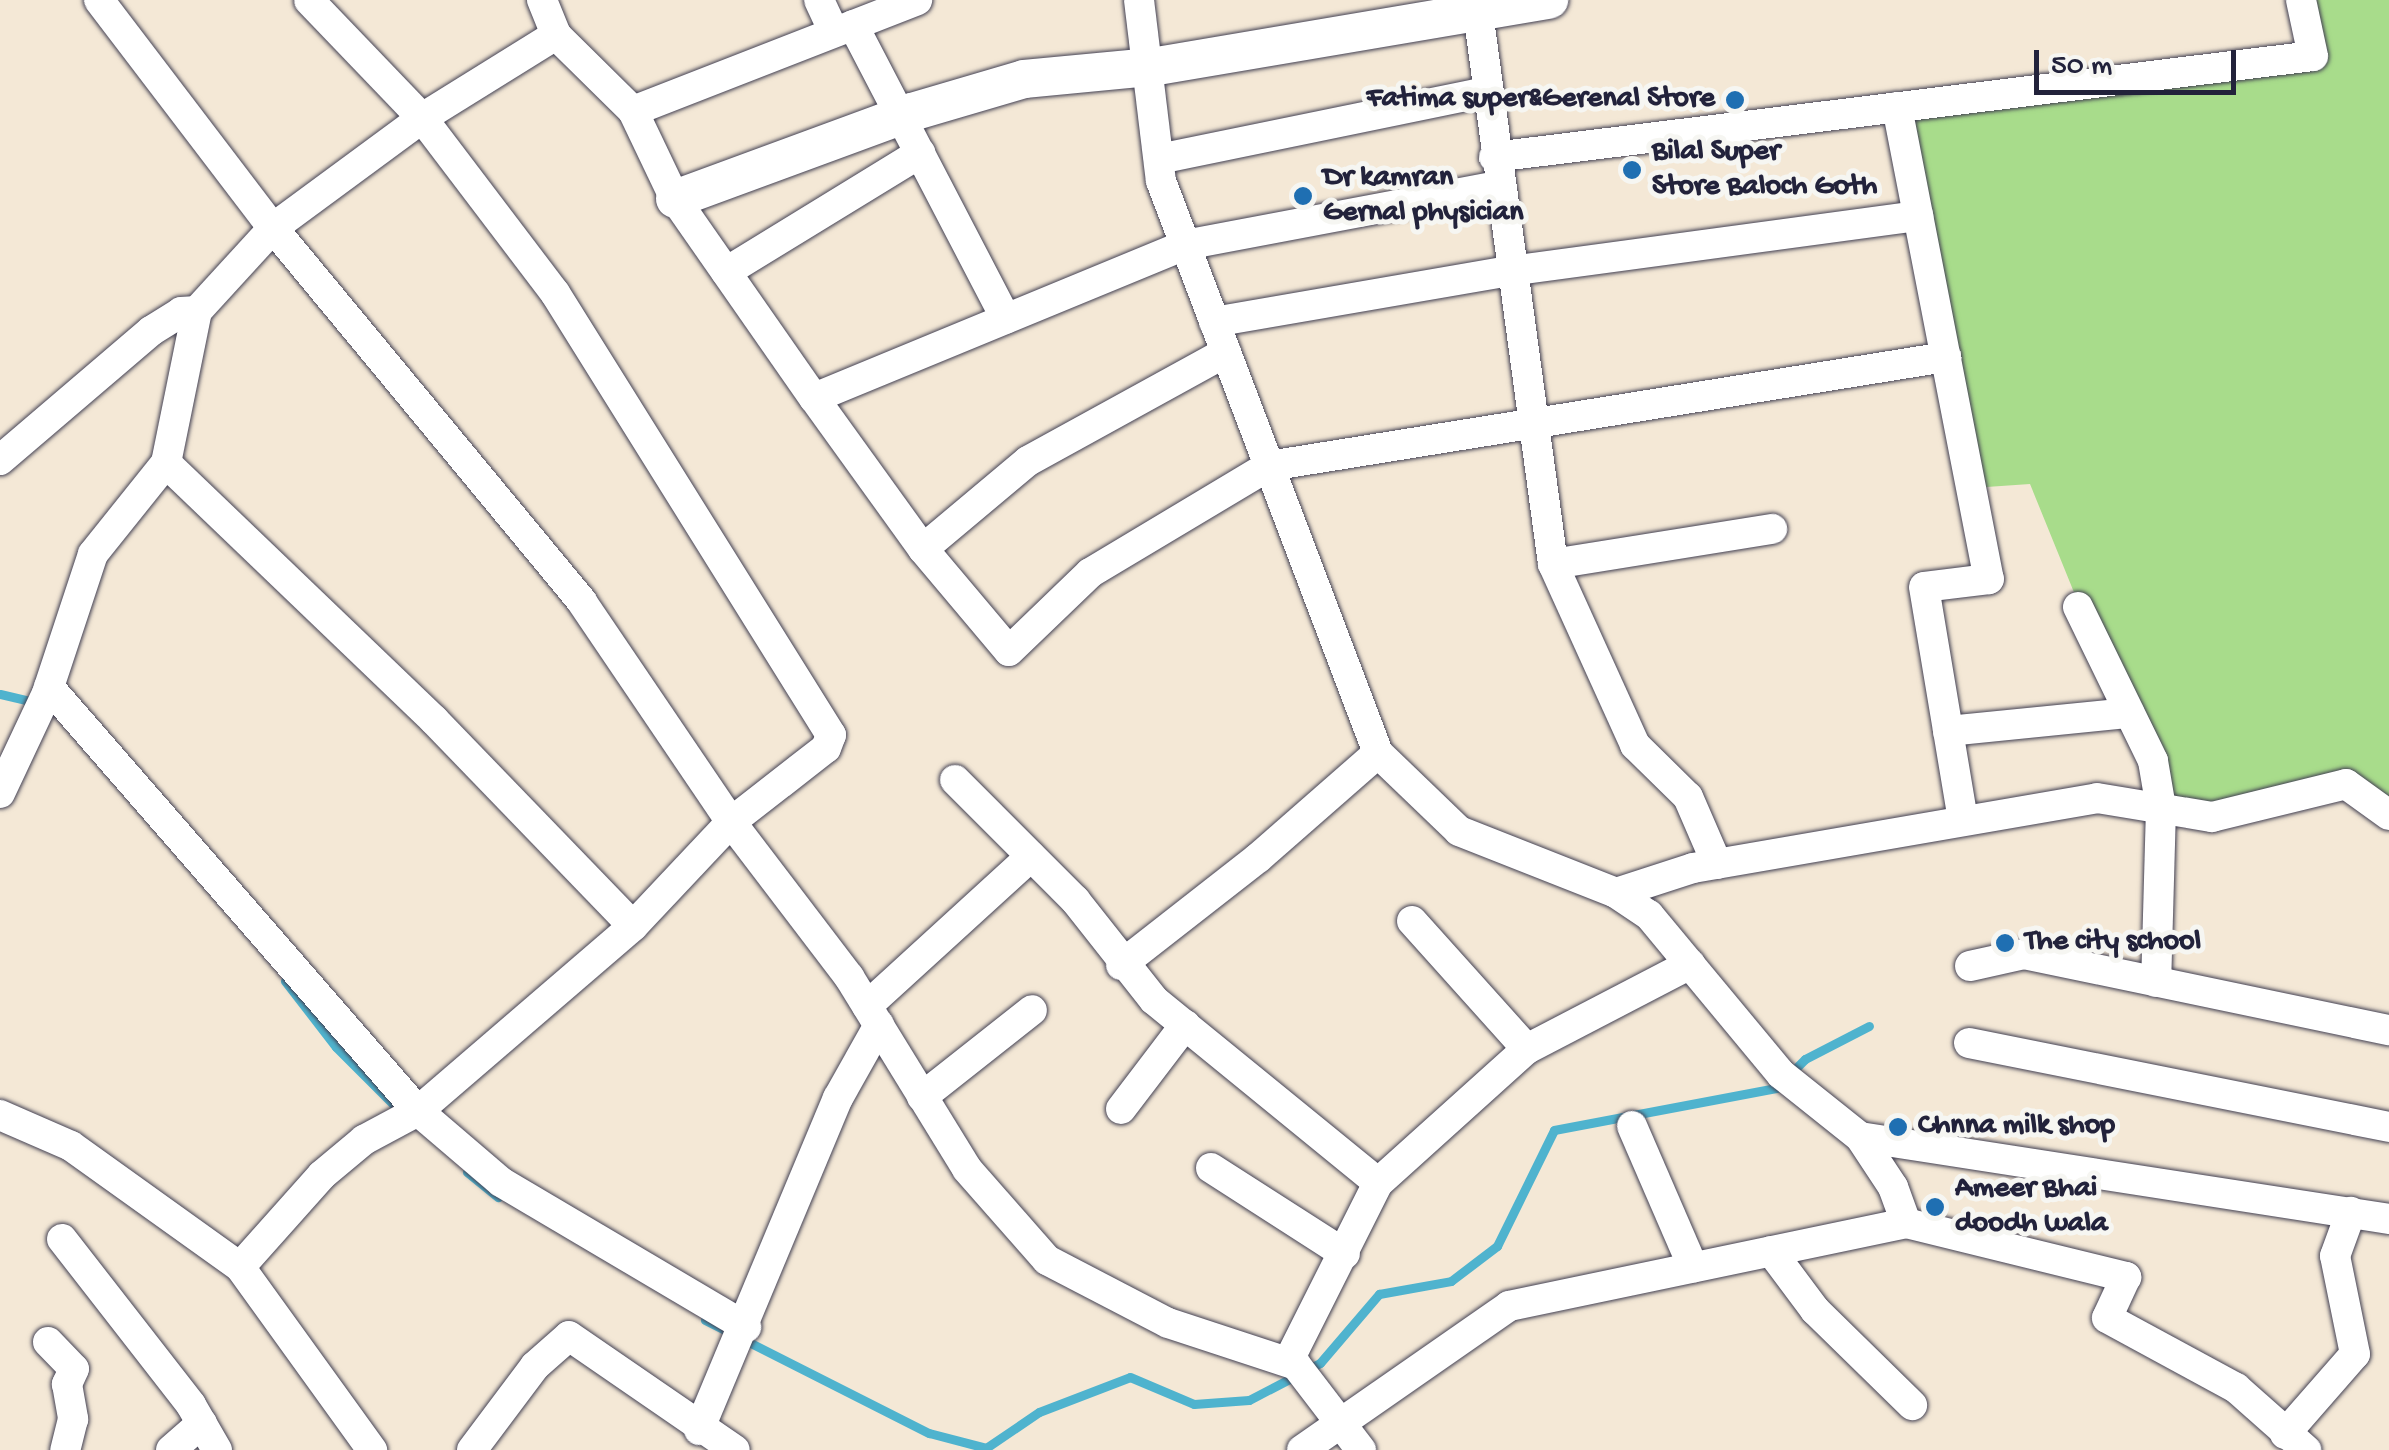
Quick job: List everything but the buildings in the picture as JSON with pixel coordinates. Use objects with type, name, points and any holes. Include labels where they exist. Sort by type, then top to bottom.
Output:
[{"type":"street","points":[[99,0],[273,228],[582,602],[732,822],[873,1015],[967,1169],[1047,1260],[1168,1323],[1300,1371],[1361,1450]]},
{"type":"street","points":[[240,1267],[322,1175],[410,1115],[634,926],[732,822],[826,748],[829,730],[554,293],[422,118],[309,0]]},
{"type":"street","points":[[542,0],[556,36],[633,111],[675,199],[814,398],[924,548],[1009,651],[1090,573],[1268,466],[1946,357]]},
{"type":"street","points":[[819,0],[844,29],[900,116],[1006,319]]},
{"type":"street","points":[[633,111],[917,0]]},
{"type":"street","points":[[1140,0],[1151,66],[1159,158],[1185,245],[1378,752],[1459,830],[1616,893],[1649,915],[1788,1080],[1860,1137],[1893,1188],[1906,1222]]},
{"type":"street","points":[[675,199],[900,116],[1024,78],[1151,66],[1477,6],[1549,0]]},
{"type":"street","points":[[814,398],[1185,245],[1495,172],[1896,108],[2313,56],[2301,0]]},
{"type":"street","points":[[1477,6],[1495,172],[1553,564],[1635,745],[1688,797],[1717,864]]},
{"type":"street","points":[[0,793],[46,696],[93,554],[166,463],[197,311],[273,228],[422,118],[556,36]]},
{"type":"street","points":[[1159,158],[1486,92]]},
{"type":"street","points":[[1896,108],[1990,579],[1924,588],[1964,820]]},
{"type":"street","points":[[726,272],[920,154]]},
{"type":"street","points":[[1214,322],[1510,271],[1918,216]]},
{"type":"street","points":[[2,452],[165,320],[197,311]]},
{"type":"street","points":[[924,548],[1028,461],[1226,352]]},
{"type":"street","points":[[166,463],[434,720],[634,926]]},
{"type":"street","points":[[1553,564],[1772,530]]},
{"type":"street","points":[[2078,607],[2153,761],[2161,808],[2156,982]]},
{"type":"street","points":[[46,696],[410,1115],[502,1182],[742,1336]]},
{"type":"street","points":[[1948,731],[2129,713]]},
{"type":"street","points":[[1120,965],[1258,858],[1378,752]]},
{"type":"street","points":[[956,780],[1075,900],[1120,965],[1185,1025],[1378,1184]]},
{"type":"street","points":[[1616,893],[1717,864],[2097,798],[2212,818],[2346,784],[2389,815]]},
{"type":"street","points":[[699,1430],[742,1336],[873,1015],[1031,856]]},
{"type":"street","points":[[1412,921],[1527,1049]]},
{"type":"street","points":[[1970,966],[2024,954],[2389,1030]]},
{"type":"street","points":[[1300,1371],[1345,1254],[1378,1184],[1527,1049],[1690,964]]},
{"type":"street","points":[[922,1098],[1032,1010]]},
{"type":"street","points":[[1121,1109],[1185,1025]]},
{"type":"street","points":[[1970,1044],[2389,1127]]},
{"type":"street","points":[[0,1115],[72,1146],[240,1267],[372,1450]]},
{"type":"street","points":[[1632,1126],[1694,1267]]},
{"type":"street","points":[[1860,1137],[2389,1219]]},
{"type":"street","points":[[1211,1168],[1345,1254]]},
{"type":"street","points":[[1302,1450],[1509,1306],[1906,1222],[2126,1277],[2106,1318],[2236,1388],[2296,1442],[2354,1354],[2335,1256],[2351,1212]]},
{"type":"street","points":[[62,1239],[202,1423],[217,1450]]},
{"type":"street","points":[[1771,1251],[1815,1310],[1912,1405]]},
{"type":"street","points":[[472,1450],[535,1366],[570,1336],[699,1430],[735,1450]]},
{"type":"street","points":[[48,1342],[74,1369],[66,1384],[73,1419],[65,1450]]},
{"type":"street","points":[[170,1450],[202,1423]]},
{"type":"green space","points":[[2301,0],[2389,0],[2389,816],[2346,785],[2162,809],[2030,484],[1972,488],[1896,108],[2312,58]]},
{"type":"waterway","points":[[0,694],[38,703]]},
{"type":"waterway","points":[[285,981],[336,1047],[397,1108]]},
{"type":"waterway","points":[[705,1320],[929,1433],[986,1448],[1039,1412],[1130,1377],[1194,1404],[1249,1400],[1320,1363],[1379,1294],[1451,1281],[1497,1246],[1554,1130],[1776,1088],[1805,1059],[1869,1026]]},
{"type":"waterway","points":[[467,1172],[498,1197]]},
{"type":"place","name":"Fatima super&Gerenal Store","points":[[1735,100]]},
{"type":"place","name":"Bilal Super Store Baloch Goth","points":[[1632,170]]},
{"type":"place","name":"Dr kamran Gernal physician","points":[[1303,196]]},
{"type":"place","name":"The city school","points":[[2005,943]]},
{"type":"place","name":"Chnna milk shop","points":[[1898,1127]]},
{"type":"place","name":"Ameer Bhai doodh wala","points":[[1935,1207]]}]
